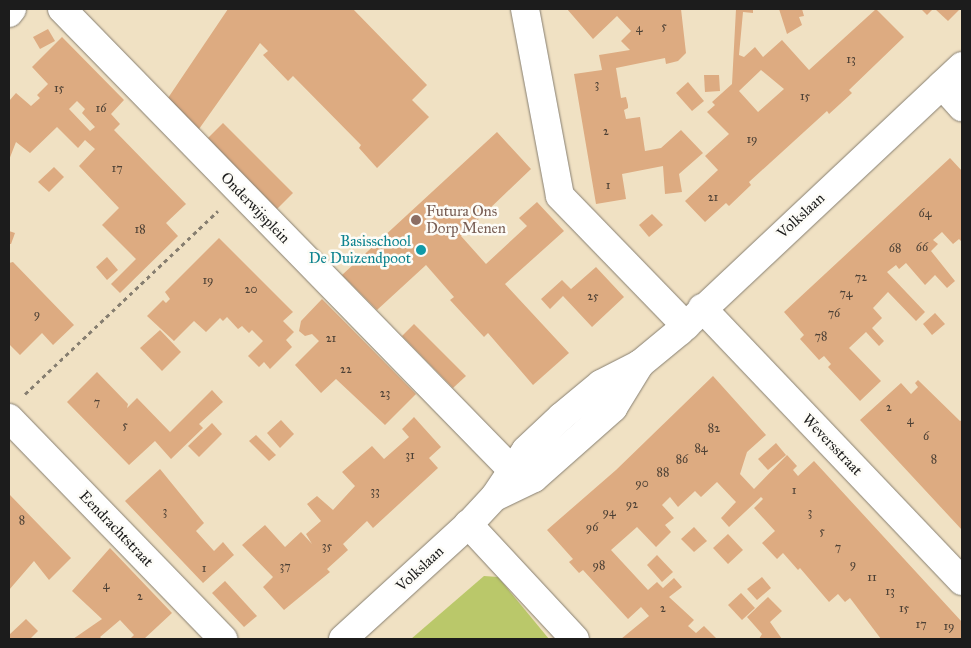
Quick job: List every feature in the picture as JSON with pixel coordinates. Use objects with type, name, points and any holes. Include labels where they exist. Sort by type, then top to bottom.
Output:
[{"type":"street","points":[[9,13],[12,9]]},
{"type":"street","name":"Onderwijsplein","points":[[62,9],[513,471]]},
{"type":"street","points":[[524,9],[560,196],[694,317]]},
{"type":"street","name":"Volkslaan","points":[[343,639],[468,524],[495,496],[526,450],[561,417],[601,384],[640,364],[694,317],[962,66]]},
{"type":"street","points":[[942,85],[962,107]]},
{"type":"street","name":"Weversstraat","points":[[694,317],[962,581]]},
{"type":"street","name":"Volkslaan","points":[[495,496],[534,478],[613,408],[640,364]]},
{"type":"street","name":"Eendrachtstraat","points":[[16,407],[223,639]]},
{"type":"street","points":[[468,524],[576,639]]},
{"type":"path","points":[[16,407],[239,191]]},
{"type":"green space","points":[[484,576],[498,577],[549,639],[411,639]]},
{"type":"building","points":[[228,9],[353,9],[427,85],[412,100],[429,117],[377,168],[359,148],[361,145],[293,76],[288,81],[263,55],[268,51],[260,43],[199,129],[168,98]]},
{"type":"building","points":[[567,9],[681,9],[686,53],[678,61],[666,64],[665,58],[616,68],[621,98],[626,97],[628,105],[628,108],[624,110],[626,119],[640,117],[645,151],[661,148],[681,130],[703,153],[679,174],[682,192],[665,194],[663,166],[622,174],[626,199],[596,204],[574,74],[602,70],[599,55],[630,50],[621,41],[631,31],[617,16],[593,39]]},
{"type":"building","points":[[736,9],[753,9],[753,13],[743,12],[739,55],[744,57],[755,47],[763,57],[782,40],[809,70],[876,9],[904,37],[849,90],[852,93],[829,114],[827,111],[749,182],[751,185],[729,206],[726,203],[705,222],[685,201],[718,170],[705,156],[729,134],[707,112],[715,105],[712,102],[732,84]],"holes":[[[761,70],[784,89],[758,112],[739,91]]]},
{"type":"building","points":[[779,9],[802,9],[804,16],[799,17],[802,25],[787,34]]},
{"type":"building","points":[[921,9],[933,9],[927,15]]},
{"type":"building","points":[[935,9],[960,9],[948,21]]},
{"type":"building","points":[[48,29],[55,41],[40,49],[33,37]]},
{"type":"building","points":[[62,37],[124,100],[111,114],[120,124],[114,130],[186,204],[166,223],[178,236],[120,293],[111,284],[136,259],[102,225],[119,208],[79,166],[95,149],[85,140],[78,148],[57,127],[30,153],[16,142],[9,160],[9,101],[16,93],[31,106],[40,98],[37,95],[48,84],[32,67]],"holes":[[[77,101],[85,109],[82,113],[95,127],[90,131],[69,109]]]},
{"type":"building","points":[[704,75],[719,75],[720,91],[705,92]]},
{"type":"building","points":[[688,82],[704,101],[692,111],[676,93]]},
{"type":"building","points":[[223,123],[293,193],[277,209],[208,138]]},
{"type":"building","name":"Basisschool De Duizendpoot","points":[[497,132],[531,169],[461,236],[486,264],[527,226],[519,218],[537,202],[564,231],[505,284],[569,353],[533,385],[488,333],[484,337],[450,300],[454,297],[426,265],[377,310],[342,275]]},
{"type":"building","points":[[950,158],[962,171],[962,242],[959,239],[953,244],[942,232],[933,240],[938,244],[931,251],[955,281],[947,288],[935,275],[925,285],[906,263],[899,269],[896,265],[887,272],[925,312],[916,321],[888,292],[873,308],[882,318],[872,328],[884,341],[879,346],[866,332],[849,348],[881,381],[860,401],[828,367],[831,364],[824,356],[819,360],[800,339],[804,335],[784,312]]},
{"type":"building","points":[[54,167],[64,177],[49,192],[38,182]]},
{"type":"building","points":[[652,214],[663,225],[649,237],[639,225]]},
{"type":"building","points":[[9,231],[15,233],[11,244],[9,244]]},
{"type":"building","points":[[219,238],[293,312],[283,321],[294,332],[286,340],[292,347],[270,369],[264,362],[259,367],[248,356],[263,341],[252,330],[249,333],[242,326],[238,329],[227,317],[223,321],[220,318],[206,332],[194,321],[174,341],[147,316],[163,300],[166,303],[170,299],[165,292]]},
{"type":"building","points":[[107,257],[118,270],[107,280],[96,267]]},
{"type":"building","points":[[13,262],[74,325],[53,345],[42,333],[20,355],[9,344],[9,263]]},
{"type":"building","points":[[596,267],[624,297],[592,327],[563,296],[550,309],[541,299],[562,280],[571,289]]},
{"type":"building","points":[[322,299],[416,394],[385,425],[336,379],[321,393],[295,365],[319,341],[312,334],[305,336],[299,331],[301,321]]},
{"type":"building","points":[[935,313],[945,324],[932,335],[923,324]]},
{"type":"building","points":[[414,324],[466,376],[453,388],[402,336]]},
{"type":"building","points":[[160,330],[181,352],[162,371],[140,348]]},
{"type":"building","points":[[97,372],[128,404],[127,408],[137,398],[170,432],[212,390],[223,402],[199,424],[203,428],[171,459],[155,441],[129,465],[67,402]]},
{"type":"building","points":[[713,376],[766,435],[747,452],[740,474],[754,489],[787,455],[797,466],[793,470],[798,476],[814,461],[962,622],[962,639],[881,639],[850,598],[845,602],[838,594],[829,602],[800,568],[798,570],[783,553],[777,559],[762,543],[775,531],[754,508],[763,499],[761,497],[729,527],[721,518],[736,502],[717,482],[701,497],[695,491],[678,507],[670,497],[662,505],[674,518],[665,525],[671,532],[656,547],[637,527],[611,550],[648,590],[657,582],[663,588],[674,578],[682,587],[669,597],[694,620],[688,626],[696,633],[704,626],[717,639],[621,639],[649,616],[641,607],[628,619],[583,570],[579,573],[569,562],[573,559],[547,530],[616,470]]},
{"type":"building","points":[[918,380],[960,421],[962,420],[962,530],[860,420],[901,383],[911,394],[918,387],[915,383]]},
{"type":"building","points":[[414,417],[441,447],[429,458],[438,468],[373,528],[367,521],[343,544],[348,550],[327,569],[330,572],[284,610],[263,587],[273,577],[242,545],[265,525],[285,547],[301,532],[312,544],[306,534],[321,521],[307,504],[317,496],[333,510],[355,486],[342,472],[372,446],[384,459],[409,437],[402,429]]},
{"type":"building","points":[[281,420],[294,434],[280,448],[267,433]]},
{"type":"building","points":[[212,423],[222,434],[199,457],[188,446]]},
{"type":"building","points":[[256,435],[276,455],[269,461],[249,441]]},
{"type":"building","points":[[776,443],[786,455],[768,470],[758,459]]},
{"type":"building","points":[[160,469],[204,523],[196,531],[214,551],[223,542],[234,555],[203,583],[125,501]]},
{"type":"building","points":[[10,495],[71,558],[49,580],[34,561],[9,590]]},
{"type":"building","points":[[694,527],[707,541],[694,552],[681,539]]},
{"type":"building","points":[[728,534],[743,550],[728,564],[713,548]]},
{"type":"building","points":[[110,548],[172,613],[144,639],[130,639],[134,635],[120,620],[100,637],[102,639],[73,639],[102,619],[72,591]]},
{"type":"building","points":[[657,555],[673,572],[662,582],[647,565]]},
{"type":"building","points":[[762,577],[771,588],[757,600],[747,589]]},
{"type":"building","points":[[225,581],[257,616],[244,627],[212,593]]},
{"type":"building","points":[[741,593],[755,608],[742,620],[728,605]]},
{"type":"building","points":[[768,597],[782,611],[770,622],[782,639],[759,639],[762,634],[747,617]]},
{"type":"building","points":[[26,619],[38,631],[30,639],[9,639],[9,635]]},
{"type":"place","name":"Futura Ons Dorp Menen","points":[[416,220]]},
{"type":"place","name":"Basisschool De Duizendpoot","points":[[421,250]]}]
